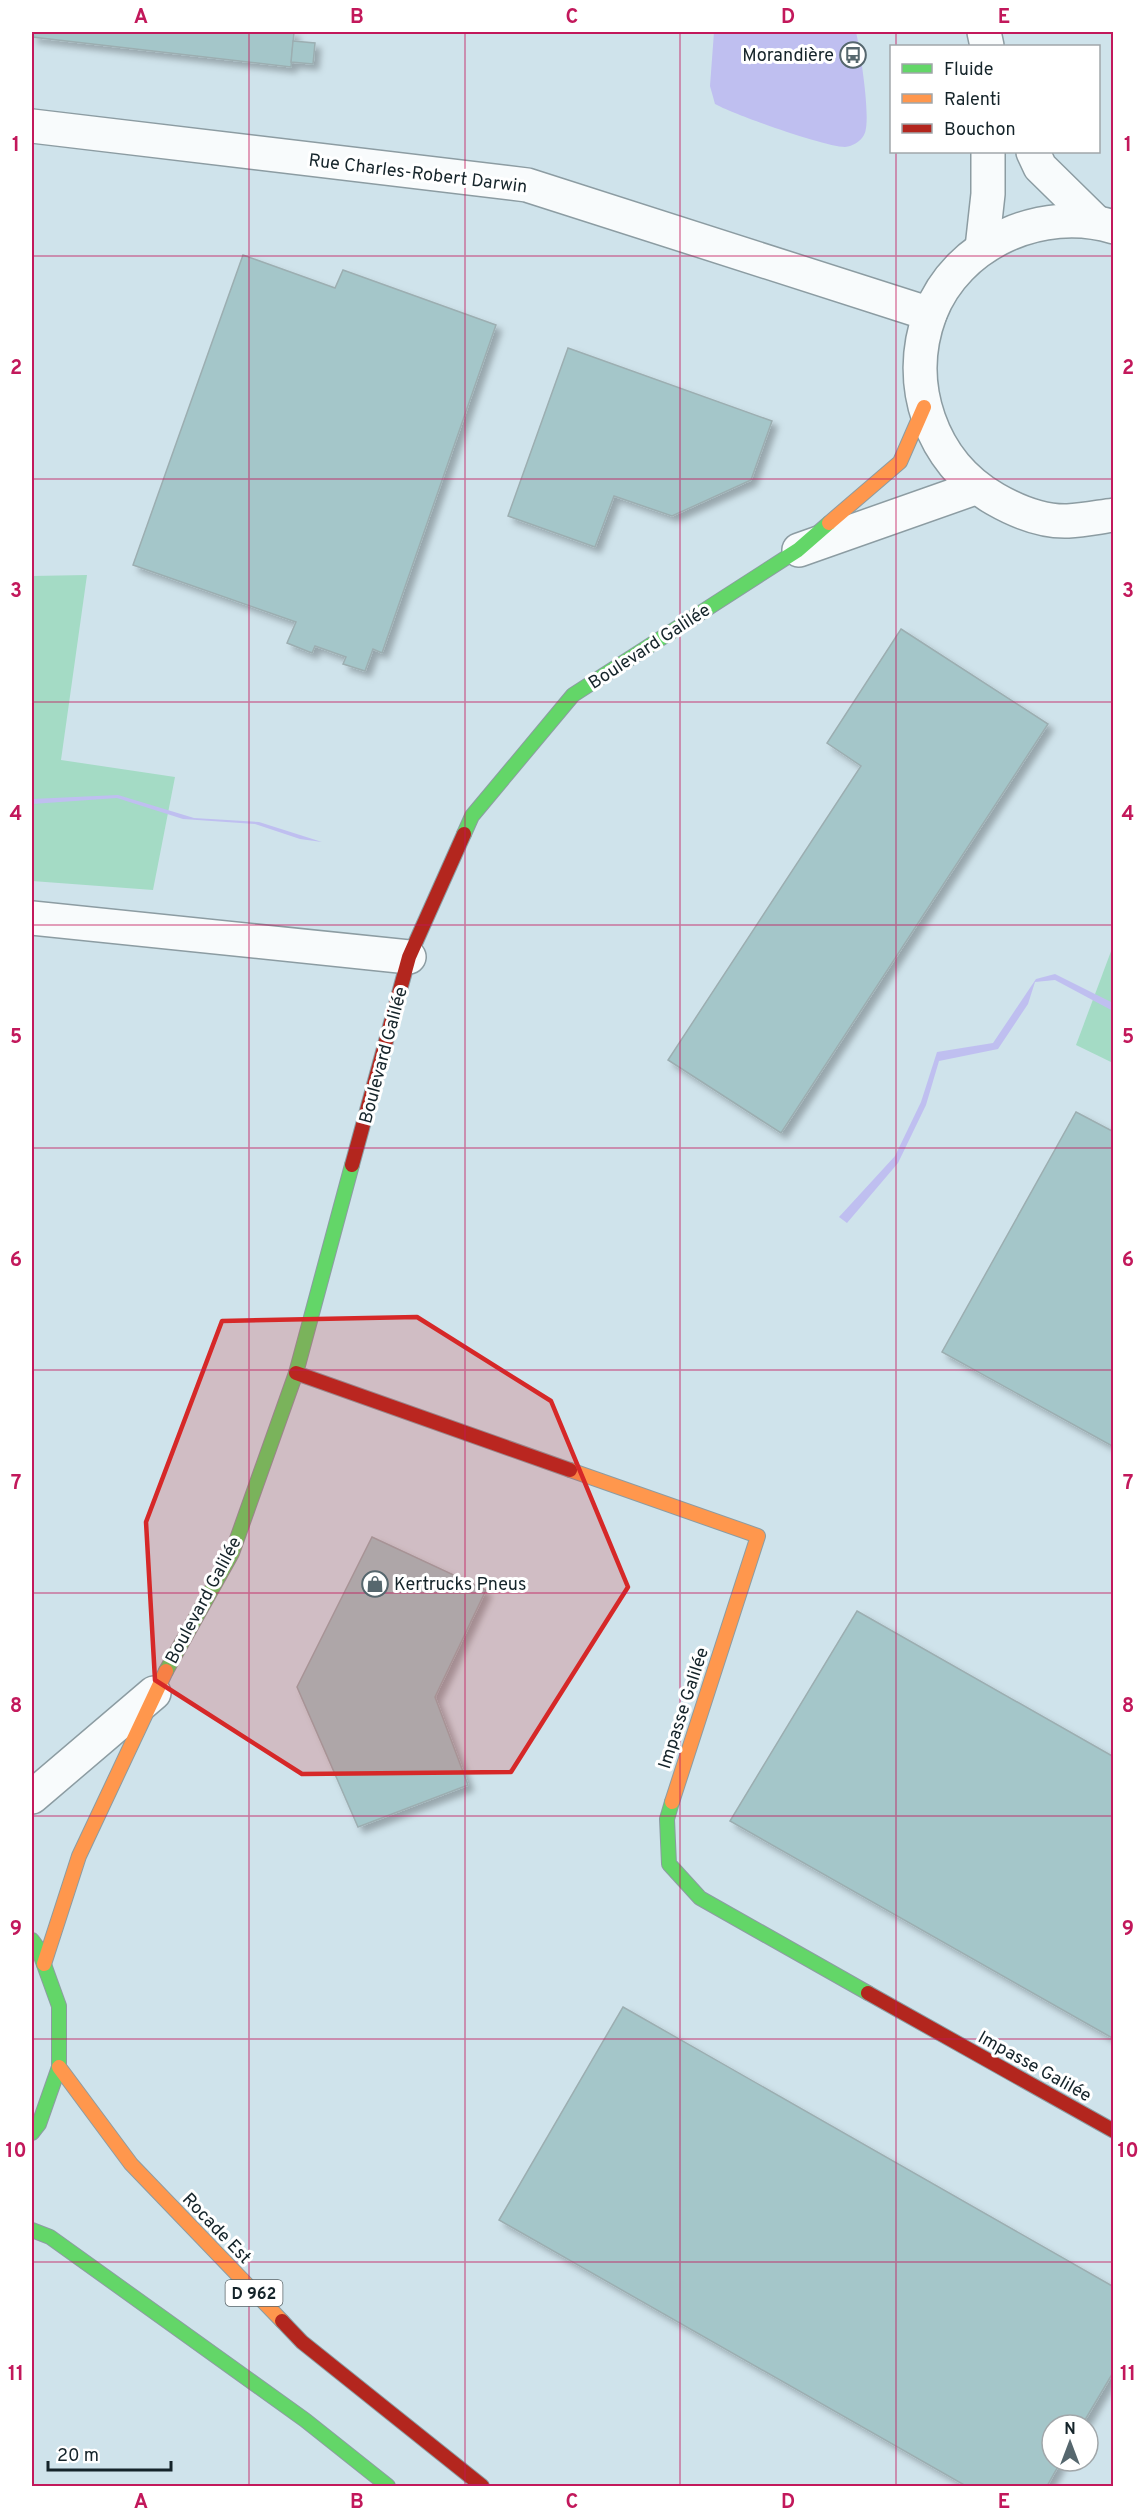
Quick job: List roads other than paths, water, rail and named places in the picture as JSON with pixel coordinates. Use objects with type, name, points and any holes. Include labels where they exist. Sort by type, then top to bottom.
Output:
[{"type":"street","name":"Rue Charles-Robert Darwin","points":[[32,126],[527,185],[930,314]]},
{"type":"street","points":[[982,248],[988,194],[988,153]]},
{"type":"street","points":[[1033,153],[1040,167],[1104,224]]},
{"type":"street","points":[[1104,224],[1055,220],[1017,229],[982,248],[952,277],[930,314],[920,360],[924,407],[943,452],[975,488],[1018,512],[1066,521],[1113,515]]},
{"type":"street","name":"Boulevard Galilée","points":[[44,1964],[79,1856],[154,1693],[232,1553],[296,1373],[409,957],[472,816],[573,695],[798,550],[900,462],[924,407]]},
{"type":"street","name":"Boulevard Galilée","points":[[798,550],[975,488]]},
{"type":"street","points":[[32,918],[409,957]]},
{"type":"street","name":"Impasse Galilée","points":[[296,1373],[758,1536],[667,1819],[669,1864],[700,1898],[1113,2131]]},
{"type":"street","name":"Boulevard Galilée","points":[[32,1797],[154,1693]]},
{"type":"street","points":[[32,1940],[38,1948],[59,2006],[59,2067],[39,2124],[32,2133]]},
{"type":"street","name":"Rocade Est","points":[[59,2067],[131,2164],[302,2342],[482,2487]]},
{"type":"street","points":[[32,2230],[50,2237],[305,2420],[388,2487]]},
{"type":"water","points":[[714,32],[856,32],[866,101],[867,116],[864,135],[851,146],[834,146],[780,130],[715,104],[710,86]]},
{"type":"water","points":[[118,795],[194,818],[259,822],[322,842],[300,839],[255,824],[183,819],[117,798],[32,804],[32,799]]},
{"type":"water","points":[[1055,974],[1113,1003],[1113,1011],[1055,980],[1035,982],[1028,1004],[998,1049],[939,1061],[926,1105],[898,1163],[847,1223],[839,1217],[895,1156],[921,1102],[937,1052],[993,1043],[1036,979]]},
{"type":"place","name":"Morandière","points":[[853,55]]},
{"type":"place","name":"Kertrucks Pneus","points":[[375,1584]]}]
